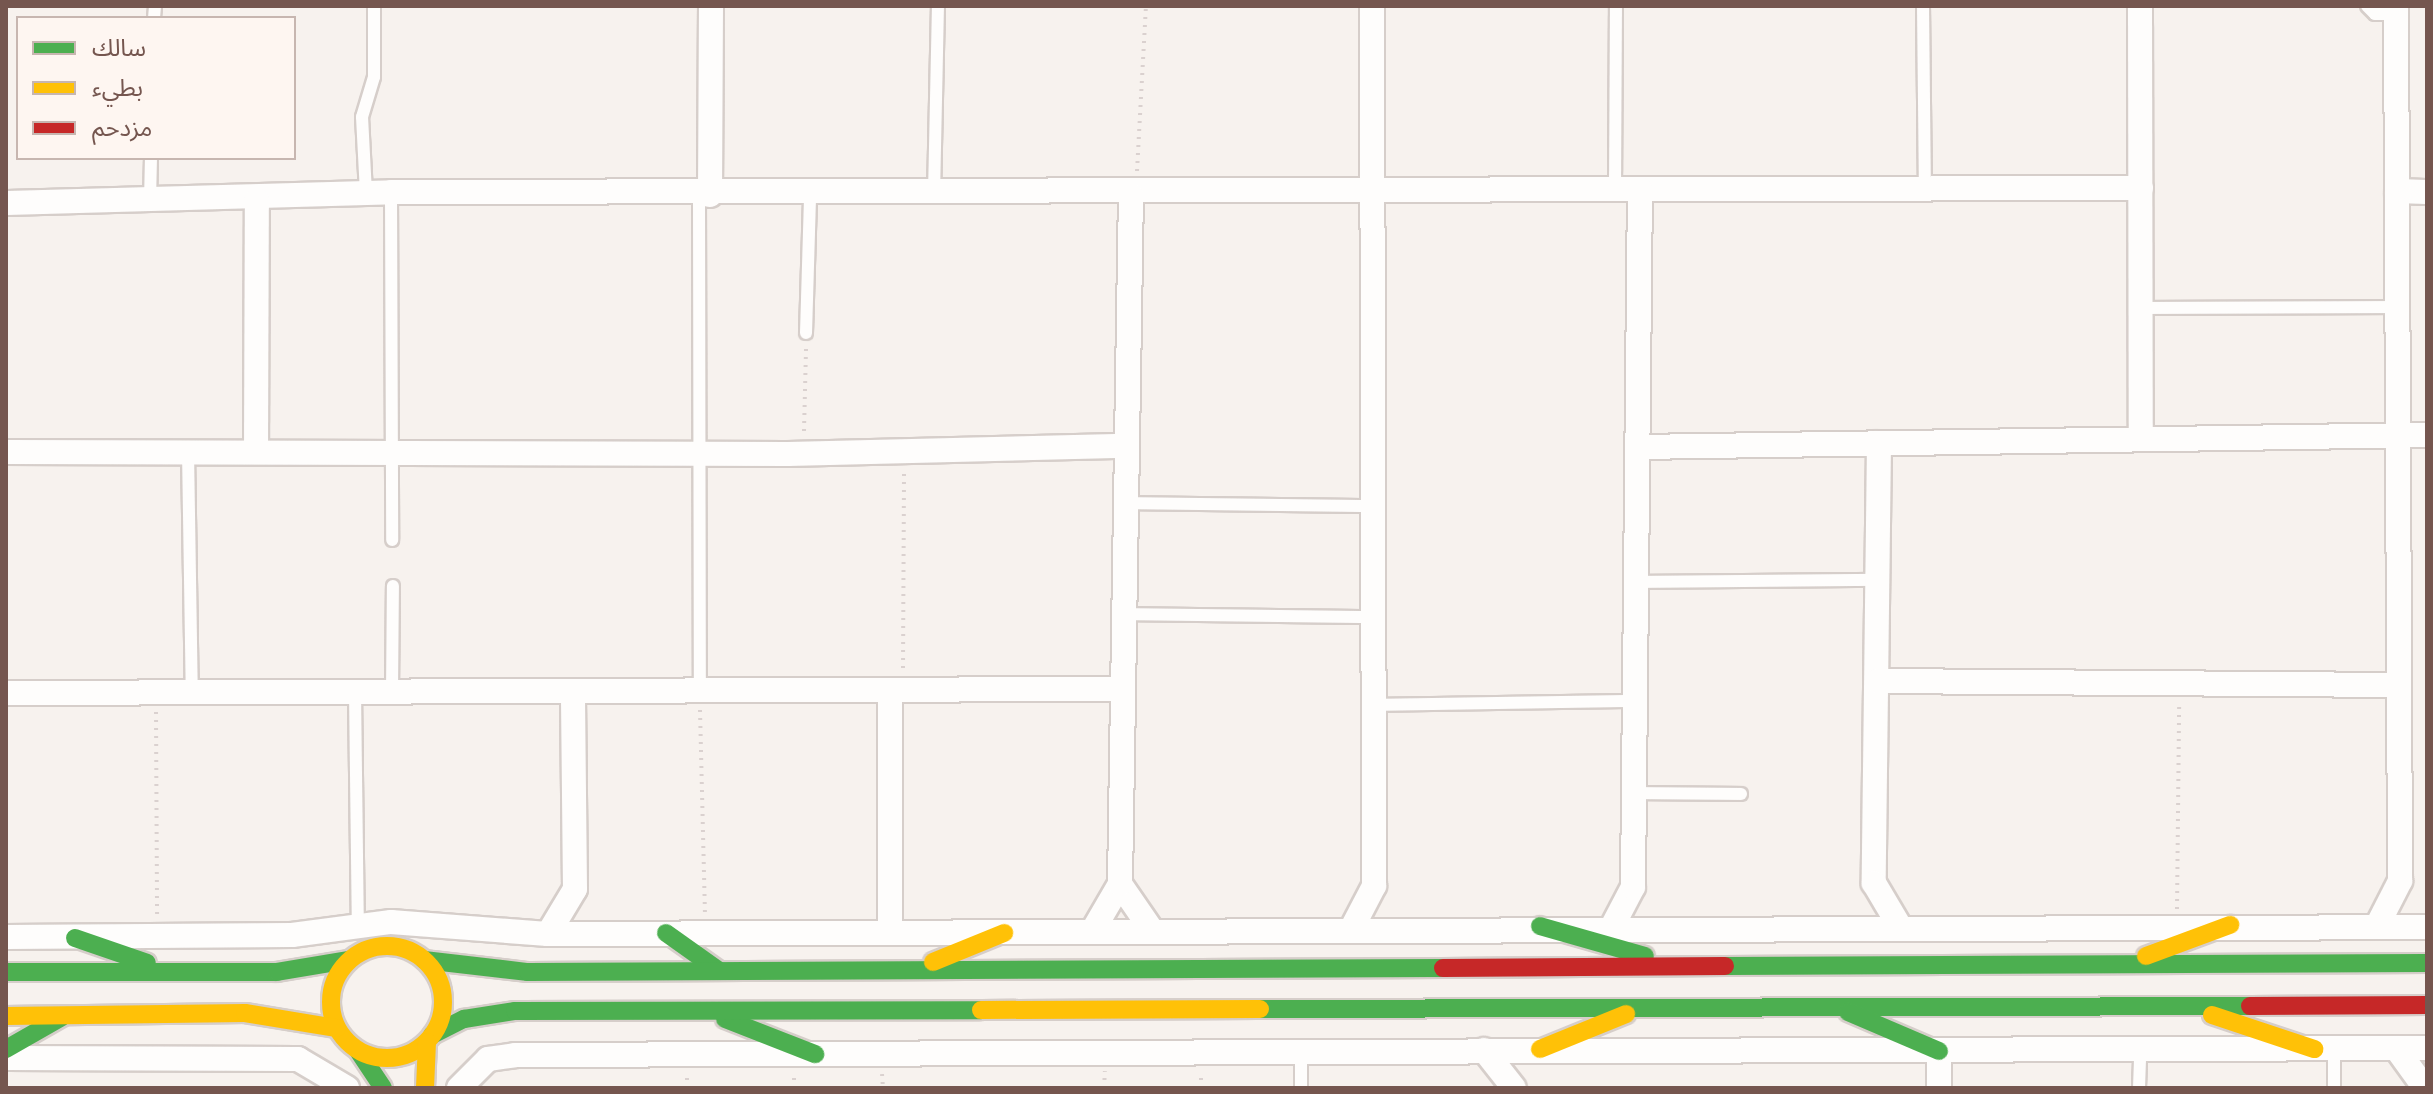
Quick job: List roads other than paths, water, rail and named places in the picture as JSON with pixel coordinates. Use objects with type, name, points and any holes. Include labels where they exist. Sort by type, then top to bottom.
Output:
[{"type":"main road","points":[[2124,964],[2230,925]]},
{"type":"main road","points":[[1540,926],[1678,966]]},
{"type":"main road","points":[[666,933],[718,970]]},
{"type":"main road","points":[[916,969],[1004,933]]},
{"type":"main road","points":[[75,938],[173,971]]},
{"type":"main road","points":[[6,972],[277,972],[349,960],[386,946],[424,960],[507,972],[2427,963]]},
{"type":"main road","points":[[349,960],[330,999],[337,1028],[359,1052],[383,1088]]},
{"type":"main road","points":[[424,960],[441,988],[430,1038],[425,1088]]},
{"type":"main road","points":[[359,1052],[402,1057],[430,1038],[498,1012],[2427,1005]]},
{"type":"main road","points":[[1834,1006],[1939,1051]]},
{"type":"main road","points":[[2187,1006],[2324,1049]]},
{"type":"main road","points":[[1540,1049],[1645,1007]]},
{"type":"main road","points":[[707,1012],[815,1054]]},
{"type":"main road","points":[[6,1016],[245,1013],[337,1028]]},
{"type":"main road","points":[[6,1049],[63,1016]]},
{"type":"street","points":[[704,195],[711,6]]},
{"type":"street","points":[[1351,930],[1374,886],[1376,194],[1372,6]]},
{"type":"street","points":[[2140,6],[2141,439]]},
{"type":"street","points":[[2377,926],[2400,881],[2396,10]]},
{"type":"street","points":[[6,203],[257,200],[391,192],[1134,195],[1640,189],[2141,188]]},
{"type":"street","points":[[1640,189],[1633,887],[1652,928]]},
{"type":"street","points":[[2397,191],[2427,192]]},
{"type":"street","points":[[1092,932],[1120,884],[1126,446],[1134,195]]},
{"type":"street","points":[[256,451],[257,200]]},
{"type":"street","points":[[1638,447],[2427,435]]},
{"type":"street","points":[[1846,928],[1874,883],[1879,443]]},
{"type":"street","points":[[6,452],[803,454],[904,447],[1126,446]]},
{"type":"street","points":[[1878,681],[2399,685]]},
{"type":"street","points":[[6,693],[573,694],[1122,689]]},
{"type":"street","points":[[890,932],[897,691]]},
{"type":"street","points":[[548,934],[575,889],[573,694]]},
{"type":"street","points":[[2400,881],[2427,927]]},
{"type":"street","points":[[1874,883],[1900,927]]},
{"type":"street","points":[[1120,884],[1153,932]]},
{"type":"street","points":[[1374,886],[1406,930]]},
{"type":"street","points":[[1611,929],[1633,887]]},
{"type":"street","points":[[575,889],[604,933]]},
{"type":"street","points":[[6,937],[292,935],[358,924],[548,934],[1406,930],[1540,926],[1611,929],[2230,925],[2427,927]]},
{"type":"street","points":[[2396,1048],[2425,1088]]},
{"type":"street","points":[[459,1088],[476,1067],[501,1056],[1540,1049],[1939,1051],[2427,1048]]},
{"type":"street","points":[[1484,1050],[1516,1088],[1540,1049]]},
{"type":"street","points":[[1939,1051],[1939,1088]]},
{"type":"street","points":[[6,1058],[298,1059],[347,1088]]},
{"type":"lane","points":[[366,193],[362,117],[374,77],[374,6]]},
{"type":"lane","points":[[934,195],[938,6]]},
{"type":"lane","points":[[1615,190],[1616,6]]},
{"type":"lane","points":[[1923,6],[1925,188]]},
{"type":"lane","points":[[2367,6],[2396,10]]},
{"type":"lane","points":[[150,201],[151,160]]},
{"type":"lane","points":[[391,192],[392,540]]},
{"type":"lane","points":[[700,691],[699,453],[704,195]]},
{"type":"lane","points":[[806,333],[810,195]]},
{"type":"lane","points":[[2141,308],[2397,307]]},
{"type":"lane","points":[[188,451],[192,693]]},
{"type":"lane","points":[[1125,503],[1375,506]]},
{"type":"lane","points":[[1637,582],[1878,580]]},
{"type":"lane","points":[[392,692],[393,586]]},
{"type":"lane","points":[[1123,614],[1374,617]]},
{"type":"lane","points":[[355,692],[358,924]]},
{"type":"lane","points":[[1374,705],[1636,701]]},
{"type":"lane","points":[[1634,793],[1741,794]]},
{"type":"lane","points":[[2324,1049],[2334,1088]]},
{"type":"lane","points":[[2139,1088],[2140,1050]]},
{"type":"lane","points":[[1301,1052],[1301,1088]]}]
